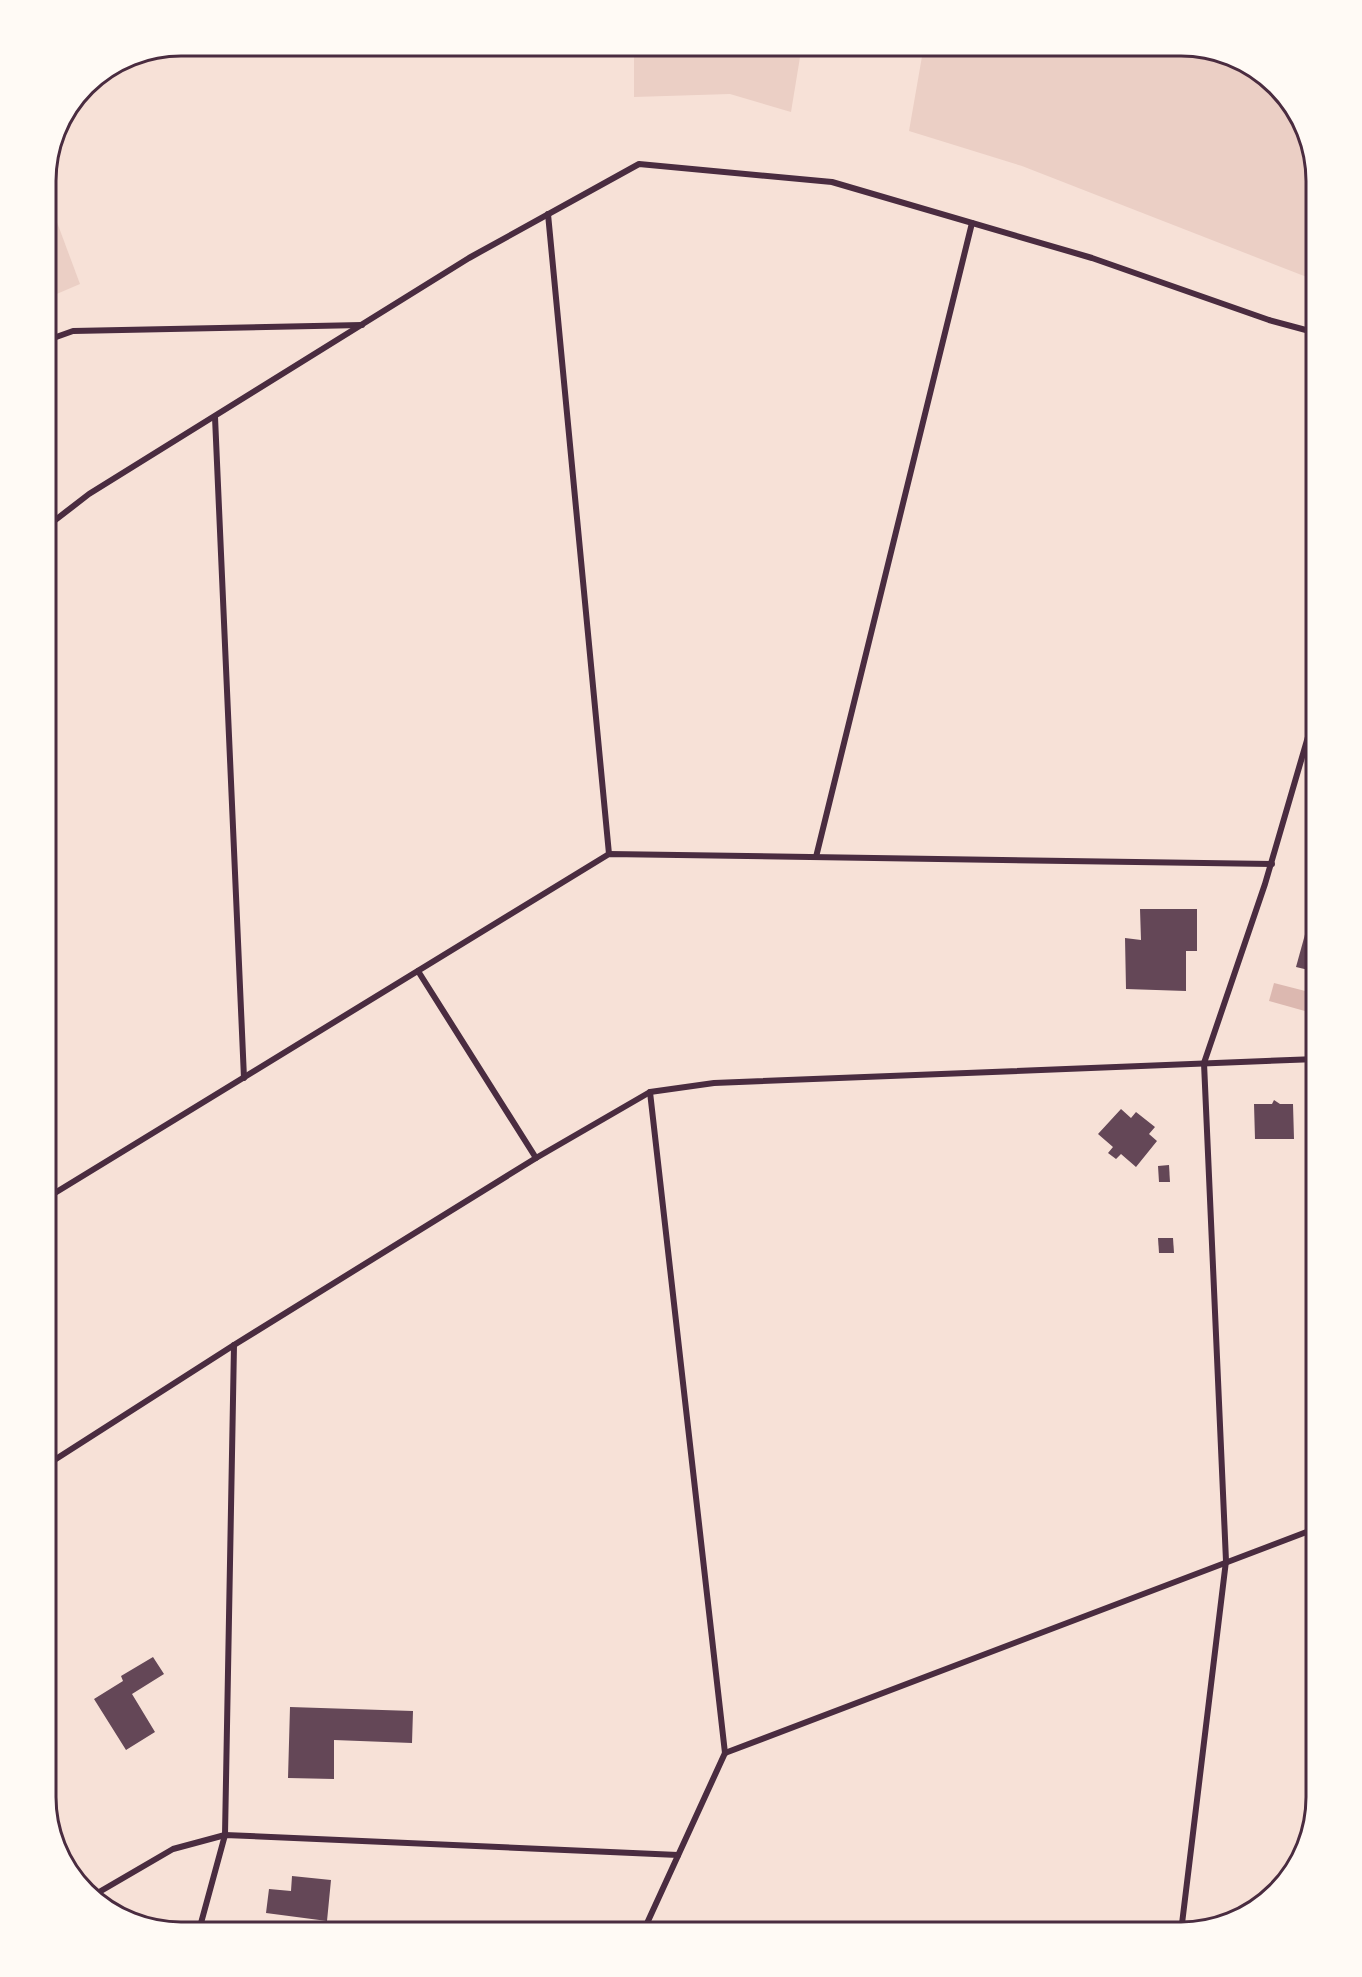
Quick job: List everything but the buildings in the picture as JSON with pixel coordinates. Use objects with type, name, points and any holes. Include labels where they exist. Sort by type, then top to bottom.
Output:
[{"type":"street","points":[[56,520],[89,494],[469,258],[639,164],[832,182],[1092,258],[1269,320],[1306,330]]},
{"type":"street","points":[[548,214],[609,854]]},
{"type":"street","points":[[816,857],[972,223]]},
{"type":"street","points":[[56,337],[73,331],[363,325]]},
{"type":"street","points":[[215,417],[244,1078]]},
{"type":"street","points":[[1181,1922],[1226,1561],[1204,1063],[1272,864],[1306,746]]},
{"type":"street","points":[[56,1192],[609,854],[1272,864]]},
{"type":"street","points":[[418,971],[536,1158]]},
{"type":"street","points":[[56,1459],[234,1345],[536,1158],[650,1092],[714,1083],[1306,1059]]},
{"type":"street","points":[[648,1921],[725,1752],[650,1092]]},
{"type":"street","points":[[202,1921],[225,1835],[234,1345]]},
{"type":"street","points":[[725,1752],[1306,1532]]},
{"type":"street","points":[[99,1892],[173,1849],[225,1835],[678,1855]]},
{"type":"shaded area","points":[[634,56],[800,56],[791,112],[730,94],[634,97]]},
{"type":"shaded area","points":[[922,56],[1190,56],[1222,62],[1237,68],[1264,87],[1285,111],[1297,133],[1305,164],[1306,277],[1022,166],[909,131]]},
{"type":"shaded area","points":[[56,220],[80,284],[56,294]]},
{"type":"shaded area","points":[[1274,983],[1306,991],[1306,1011],[1269,1001]]}]
